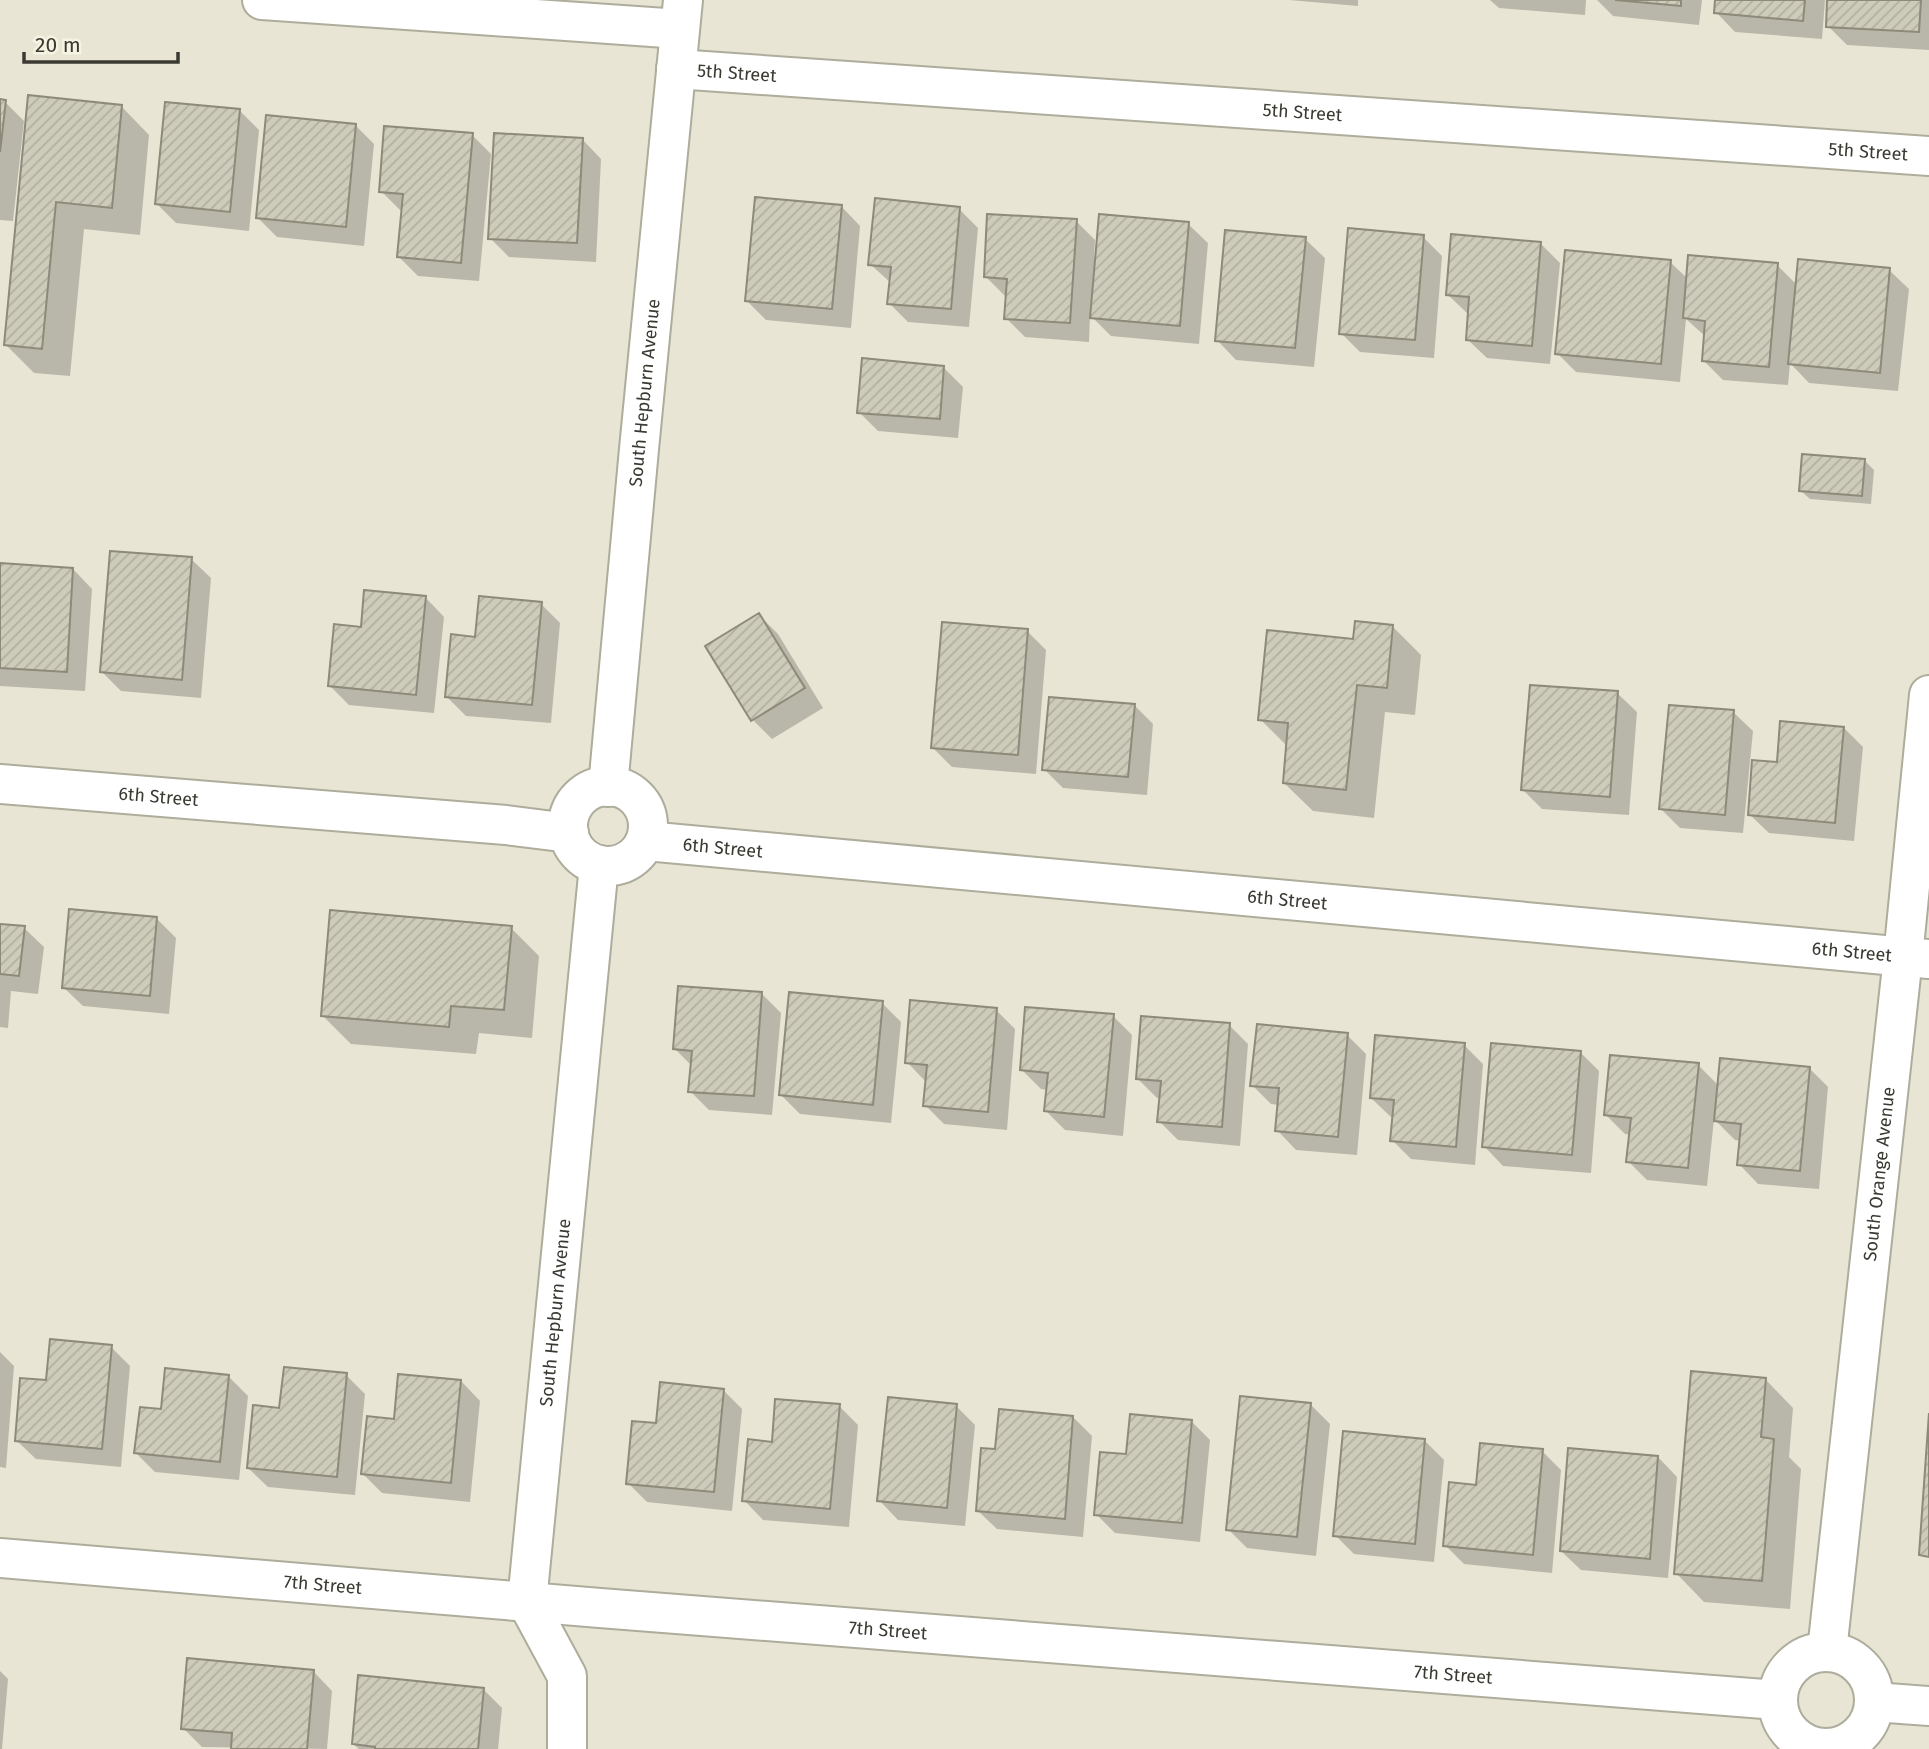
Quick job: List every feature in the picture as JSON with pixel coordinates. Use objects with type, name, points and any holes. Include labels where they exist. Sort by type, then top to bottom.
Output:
[{"type":"street","points":[[262,0],[682,15]]},
{"type":"street","name":"South Hepburn Avenue","points":[[608,786],[682,15]]},
{"type":"street","name":"5th Street","points":[[676,69],[1929,156]]},
{"type":"street","name":"South Orange Avenue","points":[[1827,1651],[1916,958],[1929,695]]},
{"type":"street","name":"6th Street","points":[[0,784],[506,825],[569,833]]},
{"type":"street","points":[[608,786],[621,788],[641,803],[649,828],[646,841],[632,858],[622,864],[610,866],[588,861],[579,854],[569,833],[568,819],[582,796],[594,789],[608,786]]},
{"type":"street","name":"6th Street","points":[[646,841],[1916,958]]},
{"type":"street","name":"South Hepburn Avenue","points":[[527,1602],[599,865]]},
{"type":"street","name":"7th Street","points":[[0,1558],[1777,1700]]},
{"type":"street","points":[[527,1602],[567,1676],[567,1749]]},
{"type":"street","points":[[1827,1651],[1842,1654],[1856,1662],[1866,1673],[1874,1702],[1871,1718],[1862,1732],[1850,1742],[1834,1748],[1818,1748],[1805,1744],[1785,1726],[1777,1700],[1787,1671],[1812,1654],[1827,1651]]},
{"type":"street","points":[[1874,1702],[1929,1706]]},
{"type":"building","points":[[1615,0],[1681,0],[1681,6]]},
{"type":"building","points":[[1715,0],[1805,0],[1803,21],[1714,13]]},
{"type":"building","points":[[1827,0],[1921,0],[1919,32],[1826,27]]},
{"type":"building","points":[[28,95],[122,105],[112,208],[56,202],[42,349],[4,345]]},
{"type":"building","points":[[0,99],[6,100],[0,152]]},
{"type":"building","points":[[165,102],[240,109],[230,212],[155,204]]},
{"type":"building","points":[[266,115],[356,124],[346,227],[256,218]]},
{"type":"building","points":[[384,126],[473,133],[461,263],[397,257],[403,194],[379,192]]},
{"type":"building","points":[[494,133],[583,138],[577,243],[488,239]]},
{"type":"building","points":[[755,197],[842,205],[832,309],[745,301]]},
{"type":"building","points":[[875,198],[960,207],[951,309],[887,304],[891,267],[868,265]]},
{"type":"building","points":[[987,214],[1077,219],[1070,323],[1004,319],[1007,279],[984,277]]},
{"type":"building","points":[[1099,214],[1189,222],[1180,326],[1090,318]]},
{"type":"building","points":[[1348,228],[1424,235],[1415,340],[1339,334]]},
{"type":"building","points":[[1225,230],[1306,237],[1295,348],[1215,341]]},
{"type":"building","points":[[1451,234],[1541,242],[1532,346],[1466,340],[1469,297],[1446,295]]},
{"type":"building","points":[[1565,250],[1671,260],[1661,364],[1555,354]]},
{"type":"building","points":[[1688,255],[1778,263],[1769,367],[1702,361],[1705,321],[1683,318]]},
{"type":"building","points":[[1798,259],[1890,268],[1880,373],[1788,364]]},
{"type":"building","points":[[862,358],[944,366],[940,419],[857,413]]},
{"type":"building","points":[[1802,454],[1865,459],[1862,496],[1799,491]]},
{"type":"building","points":[[110,551],[192,557],[182,680],[100,672]]},
{"type":"building","points":[[0,563],[73,568],[67,672],[0,668]]},
{"type":"building","points":[[364,590],[426,596],[416,695],[328,686],[334,624],[361,627]]},
{"type":"building","points":[[479,596],[542,602],[532,705],[445,697],[451,634],[475,637]]},
{"type":"building","points":[[759,613],[805,688],[751,721],[705,646]]},
{"type":"building","points":[[1355,621],[1393,625],[1387,688],[1357,685],[1346,790],[1283,783],[1288,723],[1258,720],[1267,630],[1353,639]]},
{"type":"building","points":[[942,622],[1028,629],[1018,755],[931,748]]},
{"type":"building","points":[[1530,685],[1618,691],[1610,797],[1521,790]]},
{"type":"building","points":[[1049,697],[1135,704],[1128,777],[1042,770]]},
{"type":"building","points":[[1669,705],[1734,710],[1725,815],[1659,809]]},
{"type":"building","points":[[1780,721],[1844,727],[1835,823],[1748,815],[1752,760],[1777,762]]},
{"type":"building","points":[[69,909],[157,917],[150,996],[62,988]]},
{"type":"building","points":[[330,910],[512,926],[504,1010],[451,1006],[449,1027],[321,1016]]},
{"type":"building","points":[[0,924],[25,926],[19,976],[0,974]]},
{"type":"building","points":[[678,986],[762,992],[754,1096],[688,1092],[692,1051],[673,1049]]},
{"type":"building","points":[[789,992],[883,1001],[873,1105],[779,1095]]},
{"type":"building","points":[[910,1000],[997,1008],[988,1112],[923,1106],[927,1065],[905,1063]]},
{"type":"building","points":[[1025,1007],[1114,1014],[1104,1117],[1044,1111],[1048,1073],[1020,1070]]},
{"type":"building","points":[[1141,1016],[1230,1023],[1222,1127],[1157,1122],[1161,1081],[1136,1079]]},
{"type":"building","points":[[1257,1024],[1348,1033],[1338,1137],[1275,1131],[1279,1088],[1250,1086]]},
{"type":"building","points":[[1375,1035],[1465,1043],[1456,1147],[1390,1141],[1394,1100],[1370,1098]]},
{"type":"building","points":[[1491,1043],[1581,1051],[1572,1155],[1482,1147]]},
{"type":"building","points":[[1610,1055],[1699,1063],[1688,1168],[1626,1162],[1631,1118],[1604,1115]]},
{"type":"building","points":[[1720,1058],[1810,1067],[1800,1171],[1737,1165],[1741,1124],[1714,1121]]},
{"type":"building","points":[[50,1339],[112,1345],[102,1449],[15,1441],[20,1378],[46,1380]]},
{"type":"building","points":[[284,1367],[347,1373],[337,1477],[247,1468],[253,1405],[279,1408]]},
{"type":"building","points":[[165,1368],[229,1375],[220,1462],[134,1453],[140,1407],[161,1409]]},
{"type":"building","points":[[1691,1371],[1766,1378],[1761,1437],[1774,1439],[1762,1581],[1674,1574]]},
{"type":"building","points":[[398,1374],[461,1380],[451,1483],[361,1474],[367,1416],[394,1419]]},
{"type":"building","points":[[660,1382],[724,1389],[714,1492],[626,1484],[632,1421],[656,1423]]},
{"type":"building","points":[[1240,1396],[1311,1403],[1297,1537],[1226,1530]]},
{"type":"building","points":[[888,1397],[957,1404],[947,1508],[877,1501]]},
{"type":"building","points":[[775,1399],[840,1404],[830,1509],[742,1501],[748,1439],[772,1442]]},
{"type":"building","points":[[999,1409],[1073,1416],[1065,1519],[976,1511],[981,1448],[995,1449]]},
{"type":"building","points":[[1929,1413],[1929,1557],[1919,1555]]},
{"type":"building","points":[[1130,1414],[1192,1420],[1182,1523],[1094,1515],[1100,1452],[1126,1454]]},
{"type":"building","points":[[1343,1431],[1425,1439],[1415,1544],[1333,1536]]},
{"type":"building","points":[[1480,1443],[1543,1449],[1533,1555],[1443,1546],[1449,1482],[1476,1485]]},
{"type":"building","points":[[1568,1448],[1658,1456],[1650,1559],[1560,1551]]},
{"type":"building","points":[[187,1658],[314,1670],[307,1749],[231,1749],[232,1733],[181,1729]]},
{"type":"building","points":[[358,1675],[484,1688],[478,1749],[375,1749],[352,1744]]}]
